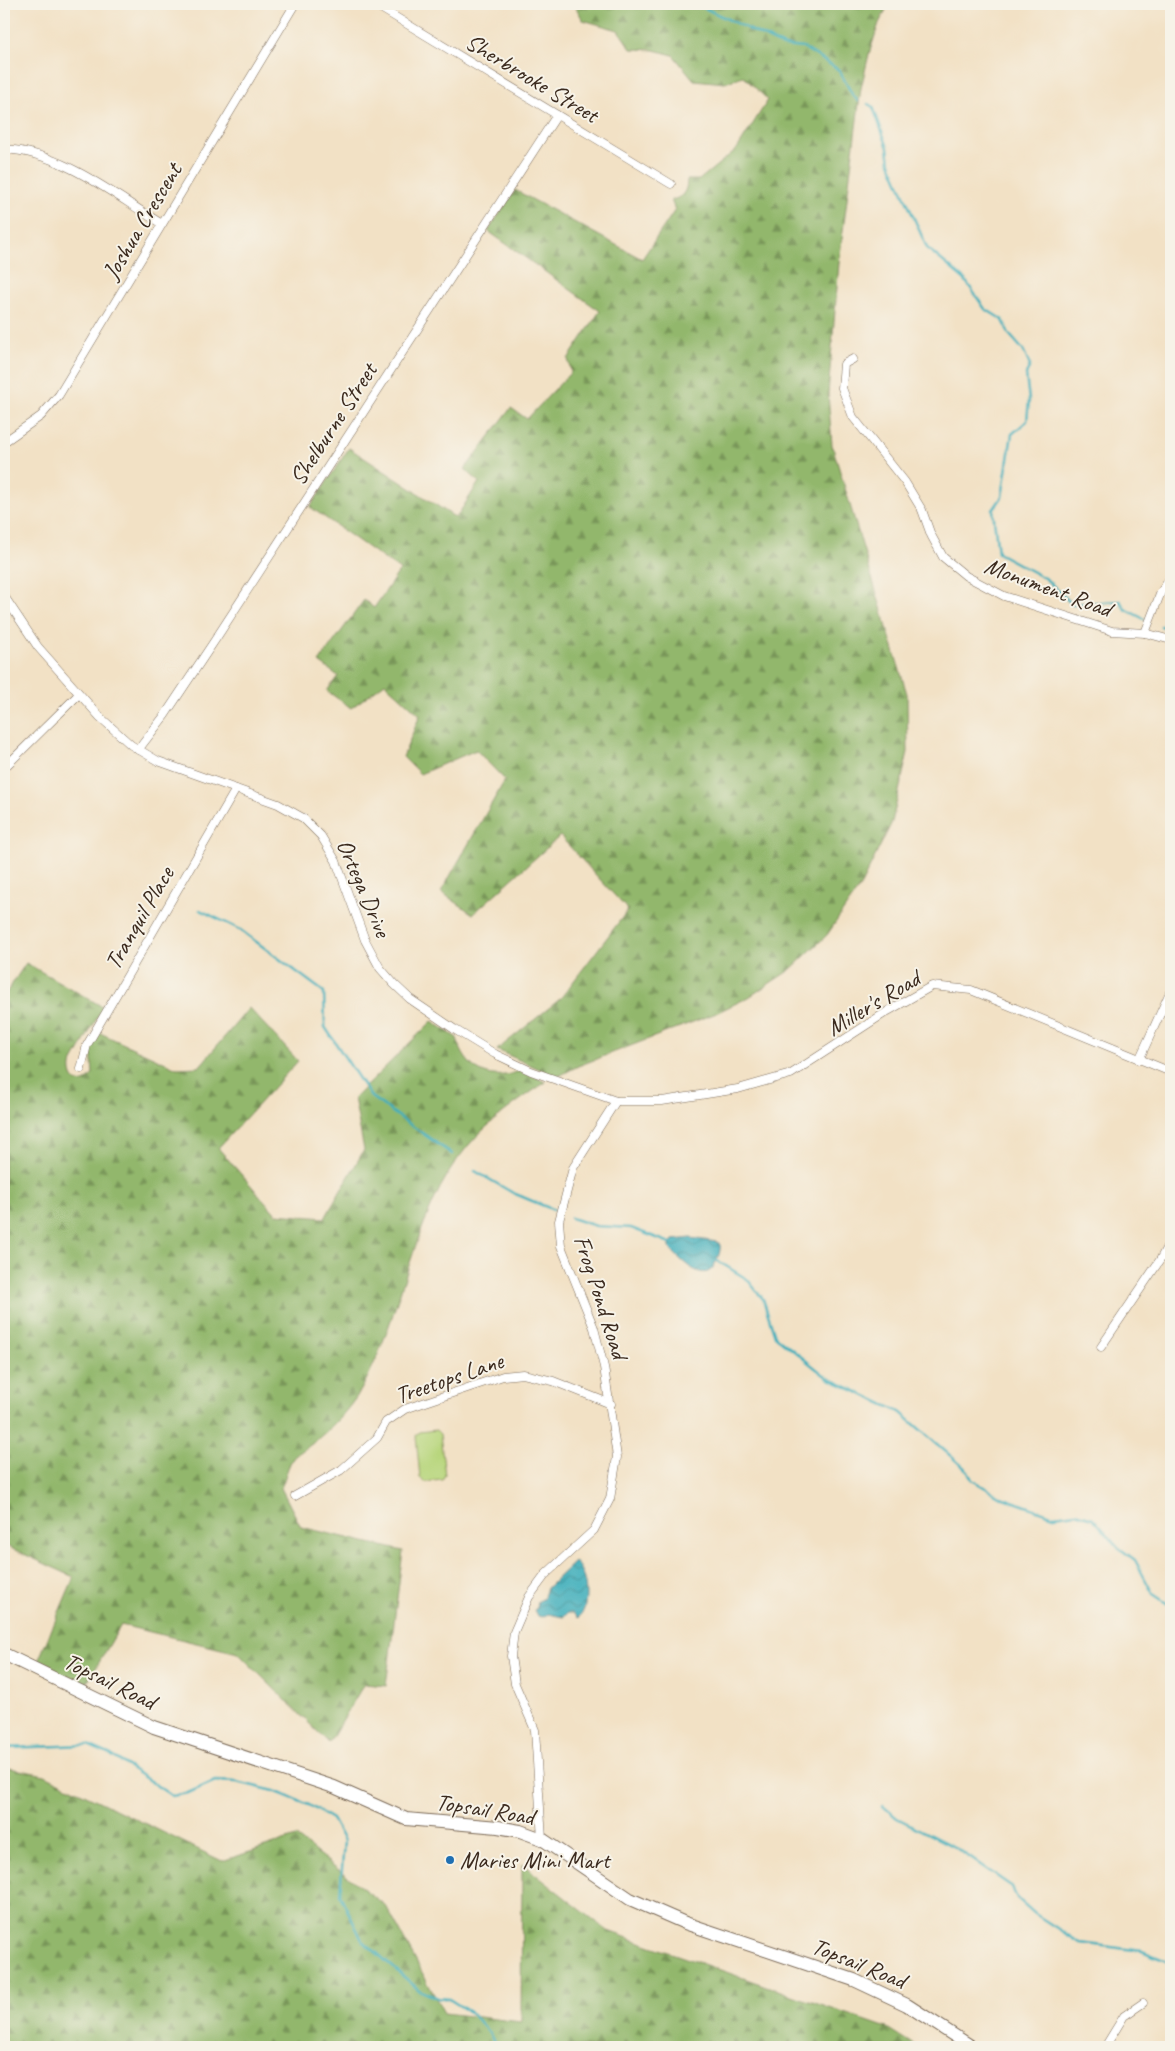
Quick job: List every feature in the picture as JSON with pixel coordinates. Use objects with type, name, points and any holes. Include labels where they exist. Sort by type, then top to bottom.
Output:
[{"type":"main road","name":"Topsail Road","points":[[5,1655],[154,1727],[334,1787],[406,1819],[498,1827],[520,1831],[542,1839],[630,1899],[685,1923],[854,1980],[907,2005],[972,2047]]},
{"type":"street","name":"Joshua Crescent","points":[[4,442],[41,416],[59,395],[294,4]]},
{"type":"street","name":"Sherbrooke Street","points":[[374,4],[671,184]]},
{"type":"street","name":"Shelburne Street","points":[[138,750],[165,716],[557,115]]},
{"type":"street","points":[[4,149],[20,150],[75,171],[162,224]]},
{"type":"street","name":"Monument Road","points":[[853,359],[844,364],[842,388],[853,418],[905,482],[922,510],[931,535],[943,557],[966,576],[1004,596],[1112,631],[1145,633],[1171,640]]},
{"type":"street","points":[[1145,633],[1161,592],[1171,577]]},
{"type":"street","name":"Ortega Drive","points":[[4,596],[14,614],[38,646],[79,694],[117,734],[138,750],[165,764],[293,811],[303,818],[321,836],[336,861],[359,927],[369,949],[387,976],[410,999],[454,1029],[507,1060],[583,1091],[616,1101]]},
{"type":"street","points":[[4,768],[79,694]]},
{"type":"street","name":"Tranquil Place","points":[[81,1069],[88,1045],[236,789]]},
{"type":"street","name":"Miller's Road","points":[[616,1101],[662,1101],[710,1094],[791,1074],[888,1011],[932,986],[970,990],[1171,1072]]},
{"type":"street","points":[[1139,1060],[1171,990]]},
{"type":"street","name":"Frog Pond Road","points":[[542,1839],[535,1730],[516,1684],[510,1656],[514,1632],[529,1597],[546,1574],[594,1530],[610,1499],[617,1457],[611,1404],[594,1328],[561,1246],[559,1221],[573,1168],[616,1101]]},
{"type":"street","points":[[1102,1347],[1160,1260],[1171,1239]]},
{"type":"street","name":"Treetops Lane","points":[[294,1496],[342,1470],[377,1438],[386,1422],[405,1409],[503,1376],[522,1374],[553,1381],[611,1404]]},
{"type":"street","points":[[1105,2047],[1124,2016],[1143,2003]]},
{"type":"green space","points":[[574,4],[700,4],[700,8],[747,4],[783,4],[784,9],[800,4],[889,4],[879,23],[861,88],[839,263],[828,394],[832,445],[907,694],[908,752],[892,822],[861,885],[827,935],[790,970],[749,997],[714,1014],[578,1066],[557,1077],[497,1050],[560,999],[628,910],[560,836],[473,914],[441,892],[505,780],[476,750],[420,774],[403,757],[420,715],[385,683],[351,708],[327,691],[338,676],[319,662],[364,600],[374,608],[400,570],[310,507],[349,448],[456,518],[479,482],[465,469],[511,408],[527,419],[571,372],[568,359],[600,311],[488,231],[515,190],[642,259],[675,210],[671,200],[683,194],[687,180],[699,180],[737,149],[768,100],[743,76],[725,83],[694,80],[673,55],[654,50],[631,49],[618,30],[583,20]]},
{"type":"green space","points":[[26,963],[103,1007],[71,1065],[72,1076],[77,1082],[89,1079],[93,1074],[91,1050],[100,1033],[177,1068],[199,1067],[249,1008],[298,1061],[218,1148],[276,1214],[325,1218],[364,1150],[354,1098],[432,1021],[457,1038],[463,1054],[473,1067],[480,1071],[496,1075],[520,1072],[546,1082],[485,1128],[467,1147],[448,1173],[420,1233],[388,1330],[361,1390],[351,1405],[333,1425],[294,1457],[281,1488],[301,1527],[403,1551],[386,1686],[364,1684],[329,1743],[238,1653],[121,1625],[83,1690],[36,1666],[74,1577],[4,1545],[4,996]]},
{"type":"green space","points":[[436,1430],[440,1434],[445,1475],[442,1480],[425,1482],[420,1478],[416,1436],[419,1432]]},
{"type":"green space","points":[[4,1767],[45,1775],[222,1861],[296,1837],[386,1906],[444,2013],[521,2022],[522,1864],[608,1931],[887,2028],[917,2047],[4,2047]]},
{"type":"water","points":[[691,1238],[720,1244],[719,1254],[711,1270],[705,1273],[699,1272],[686,1264],[670,1249],[670,1243],[673,1240]]},
{"type":"water","points":[[574,1562],[582,1573],[586,1590],[585,1607],[582,1613],[578,1618],[573,1613],[568,1613],[563,1617],[548,1614],[542,1617],[537,1616],[534,1610],[537,1608],[538,1601],[543,1599],[547,1588]]},
{"type":"waterway","points":[[696,4],[784,46],[804,48],[839,70],[858,101]]},
{"type":"waterway","points":[[868,104],[873,107],[888,148],[890,163],[927,248],[965,280],[985,309],[1003,320],[1009,334],[1023,350],[1030,365],[1026,375],[1029,400],[1027,421],[1012,434],[1002,497],[993,510],[998,553],[1046,579],[1072,604],[1120,601],[1125,609],[1146,620]]},
{"type":"waterway","points":[[1161,626],[1171,629]]},
{"type":"waterway","points":[[200,910],[239,929],[324,992],[325,1027],[371,1097],[452,1154]]},
{"type":"waterway","points":[[475,1171],[513,1193],[554,1210]]},
{"type":"waterway","points":[[571,1218],[596,1226],[631,1228],[670,1243]]},
{"type":"waterway","points":[[716,1260],[747,1279],[763,1299],[775,1336],[828,1378],[900,1412],[968,1471],[972,1480],[1001,1497],[1054,1516],[1076,1513],[1093,1518],[1119,1548],[1135,1560],[1153,1594],[1171,1606]]},
{"type":"waterway","points":[[4,1748],[88,1745],[111,1755],[172,1796],[188,1793],[215,1781],[237,1782],[274,1791],[309,1805],[332,1819],[344,1841],[340,1895],[362,1940],[419,1990],[438,1998],[449,1999],[471,2013],[490,2034],[496,2047]]},
{"type":"waterway","points":[[883,1806],[897,1818],[956,1848],[1011,1886],[1017,1898],[1035,1914],[1080,1943],[1142,1951],[1171,1963]]},
{"type":"place","name":"Maries Mini Mart","points":[[450,1860]]}]
